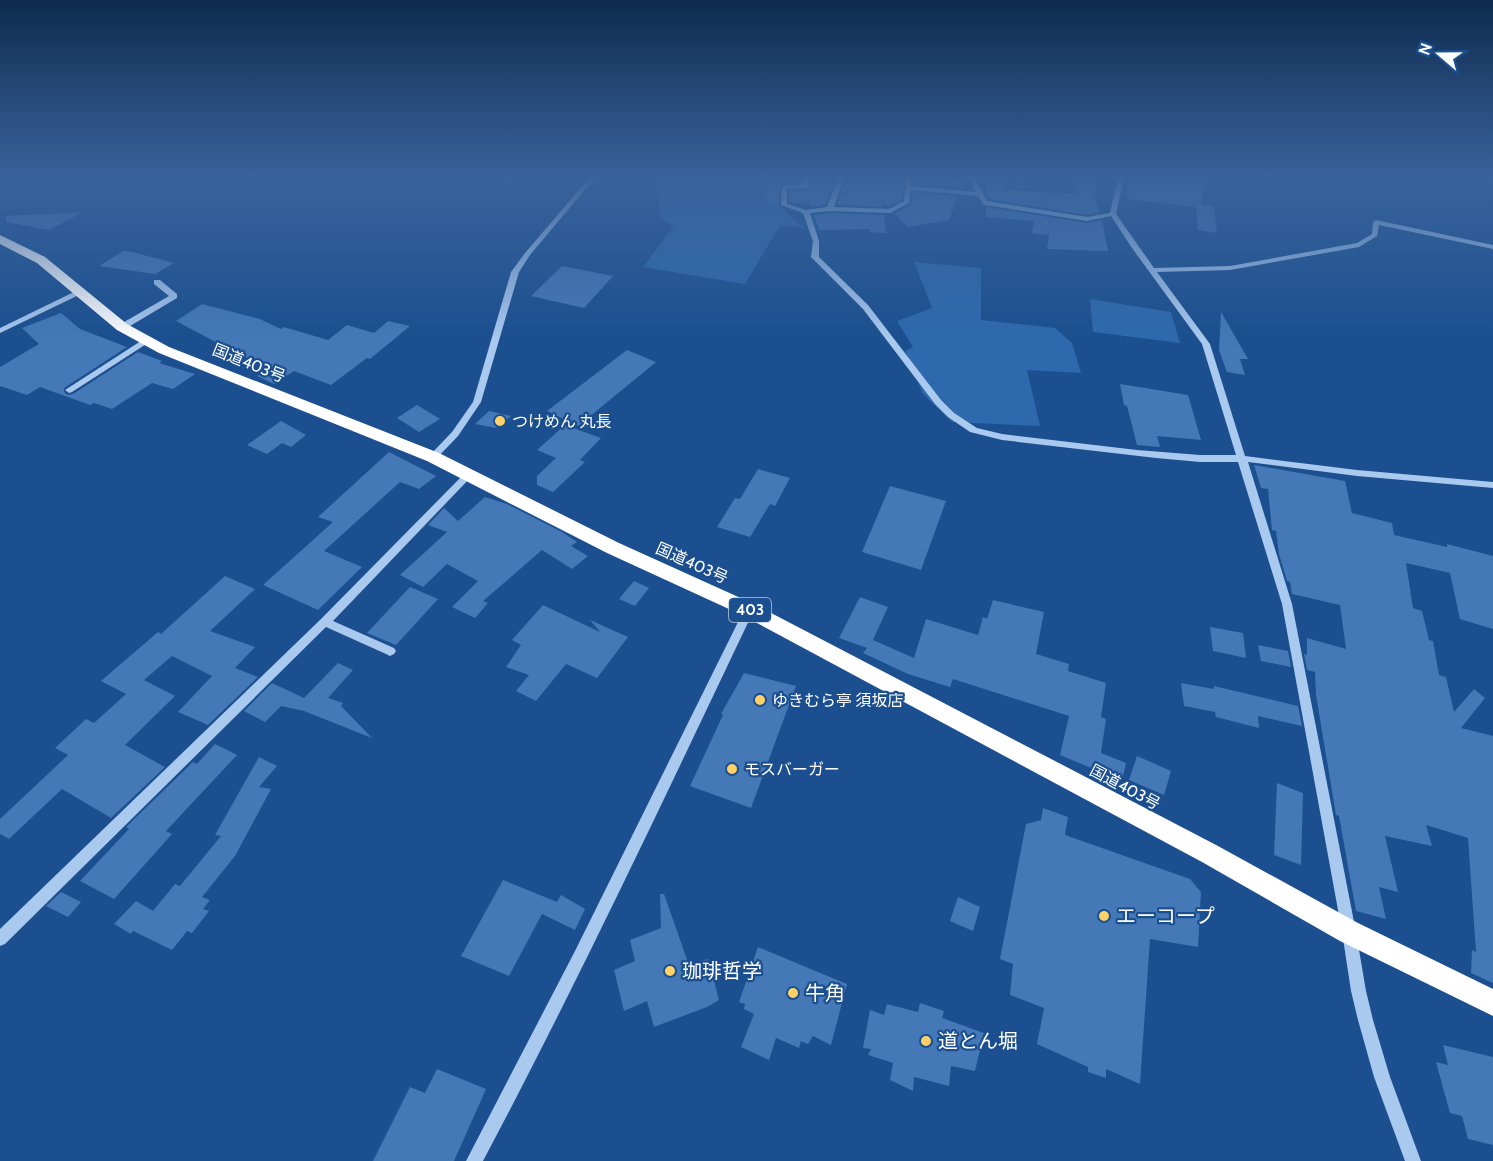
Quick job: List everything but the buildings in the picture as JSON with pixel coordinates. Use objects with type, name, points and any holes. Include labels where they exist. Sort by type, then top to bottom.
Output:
[{"type":"highway","name":"国道403号","points":[[0,238],[41,260],[122,327],[164,350],[433,457],[613,548],[750,610],[1349,932],[1493,1003]]},
{"type":"street","points":[[433,457],[455,434],[477,402],[515,272],[546,232]]},
{"type":"street","points":[[813,232],[816,241],[815,256],[825,270],[848,288],[871,312],[908,364],[947,411],[966,426],[1004,437],[1106,450],[1197,459],[1242,459],[1493,486]]},
{"type":"street","points":[[1124,232],[1183,309],[1206,344],[1242,459],[1287,604],[1349,932],[1353,972],[1380,1075],[1413,1161]]},
{"type":"street","points":[[1154,270],[1230,268],[1359,245],[1375,236],[1375,232]]},
{"type":"street","points":[[1422,232],[1493,248]]},
{"type":"street","points":[[122,327],[174,296],[157,282]]},
{"type":"street","points":[[0,331],[79,293]]},
{"type":"street","points":[[69,390],[147,341]]},
{"type":"street","points":[[0,939],[325,622],[468,475]]},
{"type":"street","points":[[474,1161],[625,865],[750,610]]},
{"type":"street","points":[[325,622],[390,651]]},
{"type":"shaded area","points":[[669,232],[776,232],[745,284],[643,267]]},
{"type":"shaded area","points":[[914,262],[981,268],[981,320],[1055,328],[1072,343],[1081,373],[1027,370],[1040,426],[952,422],[923,394],[905,351],[913,347],[897,321],[932,308]]},
{"type":"shaded area","points":[[1090,299],[1171,312],[1180,343],[1093,332]]},
{"type":"place","name":"つけめん 丸長","points":[[500,421]]},
{"type":"place","name":"ゆきむら亭 須坂店","points":[[760,700]]},
{"type":"place","name":"モスバーガー","points":[[732,769]]},
{"type":"place","name":"エーコープ","points":[[1104,916]]},
{"type":"place","name":"珈琲哲学","points":[[670,971]]},
{"type":"place","name":"牛角","points":[[793,993]]},
{"type":"place","name":"道とん堀","points":[[926,1041]]}]
